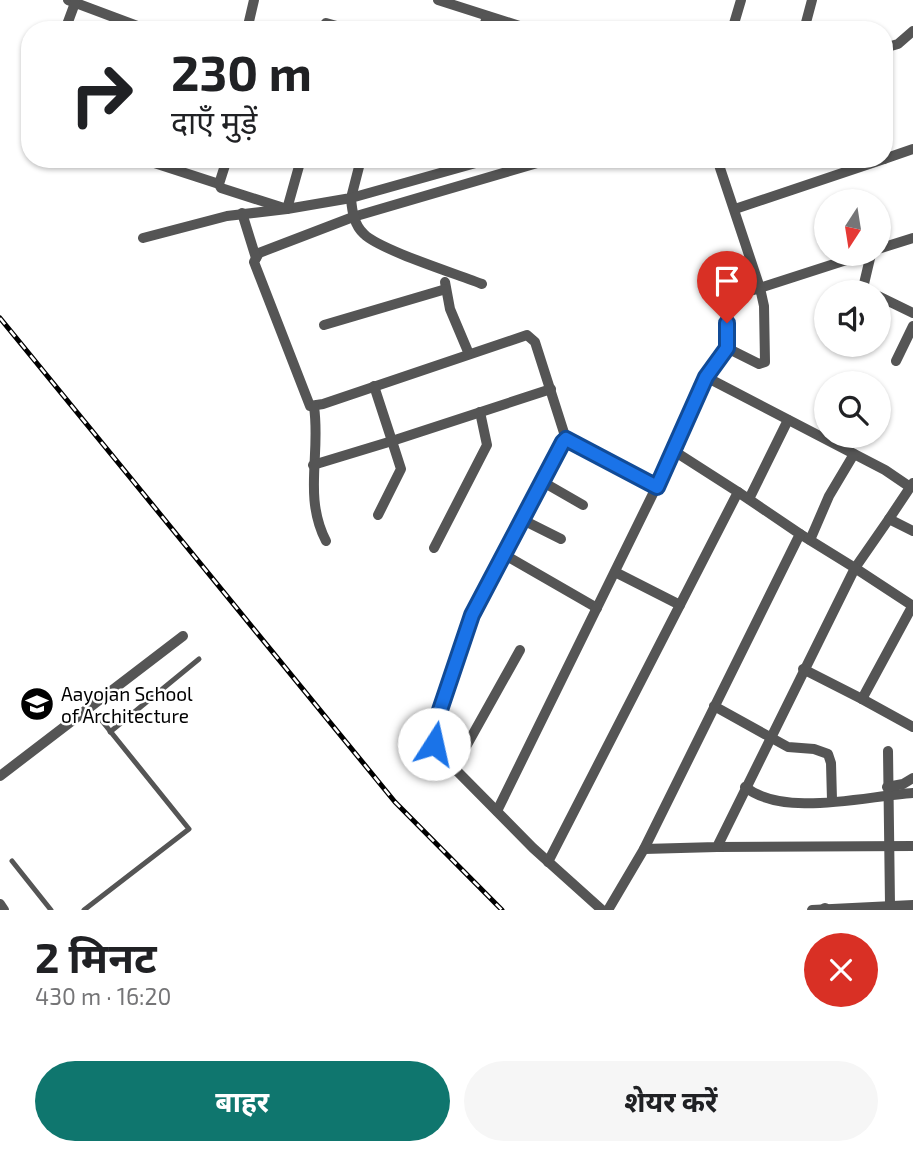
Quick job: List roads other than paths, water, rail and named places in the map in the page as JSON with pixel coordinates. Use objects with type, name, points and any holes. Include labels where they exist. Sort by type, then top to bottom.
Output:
[{"type":"street","points":[[249,21],[254,0]]},
{"type":"street","points":[[438,0],[503,21]]},
{"type":"street","points":[[735,21],[741,0]]},
{"type":"street","points":[[806,21],[811,0]]},
{"type":"street","points":[[67,21],[72,1],[119,21]]},
{"type":"street","points":[[486,21],[487,16]]},
{"type":"street","points":[[893,45],[913,31]]},
{"type":"street","points":[[893,156],[913,149]]},
{"type":"street","points":[[174,168],[219,184],[221,188],[287,209]]},
{"type":"street","points":[[219,184],[224,168]]},
{"type":"street","points":[[287,209],[298,168]]},
{"type":"street","points":[[358,168],[351,198],[353,218],[363,234],[380,244],[482,284]]},
{"type":"street","points":[[440,173],[442,168]]},
{"type":"street","points":[[143,238],[242,213],[287,209],[351,198],[458,168]]},
{"type":"street","points":[[314,407],[305,400],[254,262],[259,253],[353,218],[521,168]]},
{"type":"street","points":[[720,168],[760,288],[764,306],[765,362],[758,365],[727,348]]},
{"type":"street","points":[[735,209],[857,168]]},
{"type":"street","points":[[242,213],[256,258]]},
{"type":"street","points":[[891,245],[913,238]]},
{"type":"street","points":[[497,811],[657,487],[706,377],[727,348],[727,298],[828,266]]},
{"type":"street","points":[[324,325],[446,285],[450,309],[469,354]]},
{"type":"street","points":[[891,302],[913,313]]},
{"type":"street","points":[[896,361],[913,326]]},
{"type":"street","points":[[314,407],[522,335],[530,336],[535,342],[566,439],[472,615],[435,728],[434,744],[454,768],[548,862],[602,910]]},
{"type":"street","points":[[706,377],[911,484],[855,568],[768,737],[716,847]]},
{"type":"street","points":[[374,386],[401,469],[378,516]]},
{"type":"street","points":[[313,465],[551,388]]},
{"type":"street","points":[[314,407],[312,489],[317,523],[326,541]]},
{"type":"street","points":[[434,548],[488,445],[480,412]]},
{"type":"street","points":[[749,499],[788,420]]},
{"type":"street","points":[[566,439],[657,487]]},
{"type":"street","points":[[674,451],[913,606],[862,699]]},
{"type":"street","points":[[810,540],[829,496],[854,454]]},
{"type":"street","points":[[543,482],[583,505]]},
{"type":"street","points":[[548,862],[738,492]]},
{"type":"street","points":[[889,519],[913,531]]},
{"type":"street","points":[[523,520],[561,539]]},
{"type":"street","points":[[608,910],[644,849],[800,534]]},
{"type":"street","points":[[505,555],[597,608]]},
{"type":"street","points":[[615,572],[680,605]]},
{"type":"street","points":[[0,776],[183,636]]},
{"type":"street","points":[[454,768],[520,650]]},
{"type":"street","points":[[803,669],[913,727]]},
{"type":"street","points":[[714,706],[788,747],[814,749],[828,754],[832,800]]},
{"type":"street","points":[[888,751],[890,904]]},
{"type":"street","points":[[887,792],[913,778]]},
{"type":"street","points":[[745,787],[771,802],[832,800],[887,792],[913,793]]},
{"type":"street","points":[[644,849],[913,846]]},
{"type":"street","points":[[0,904],[4,910]]},
{"type":"street","points":[[812,910],[890,904],[913,905]]},
{"type":"lane","points":[[110,732],[199,659]]},
{"type":"lane","points":[[84,910],[189,829],[102,721]]},
{"type":"lane","points":[[12,861],[51,910]]},
{"type":"railway","points":[[0,318],[395,802],[502,910]]},
{"type":"place","name":"Aayojan School of Architecture","points":[[37,704]]}]
